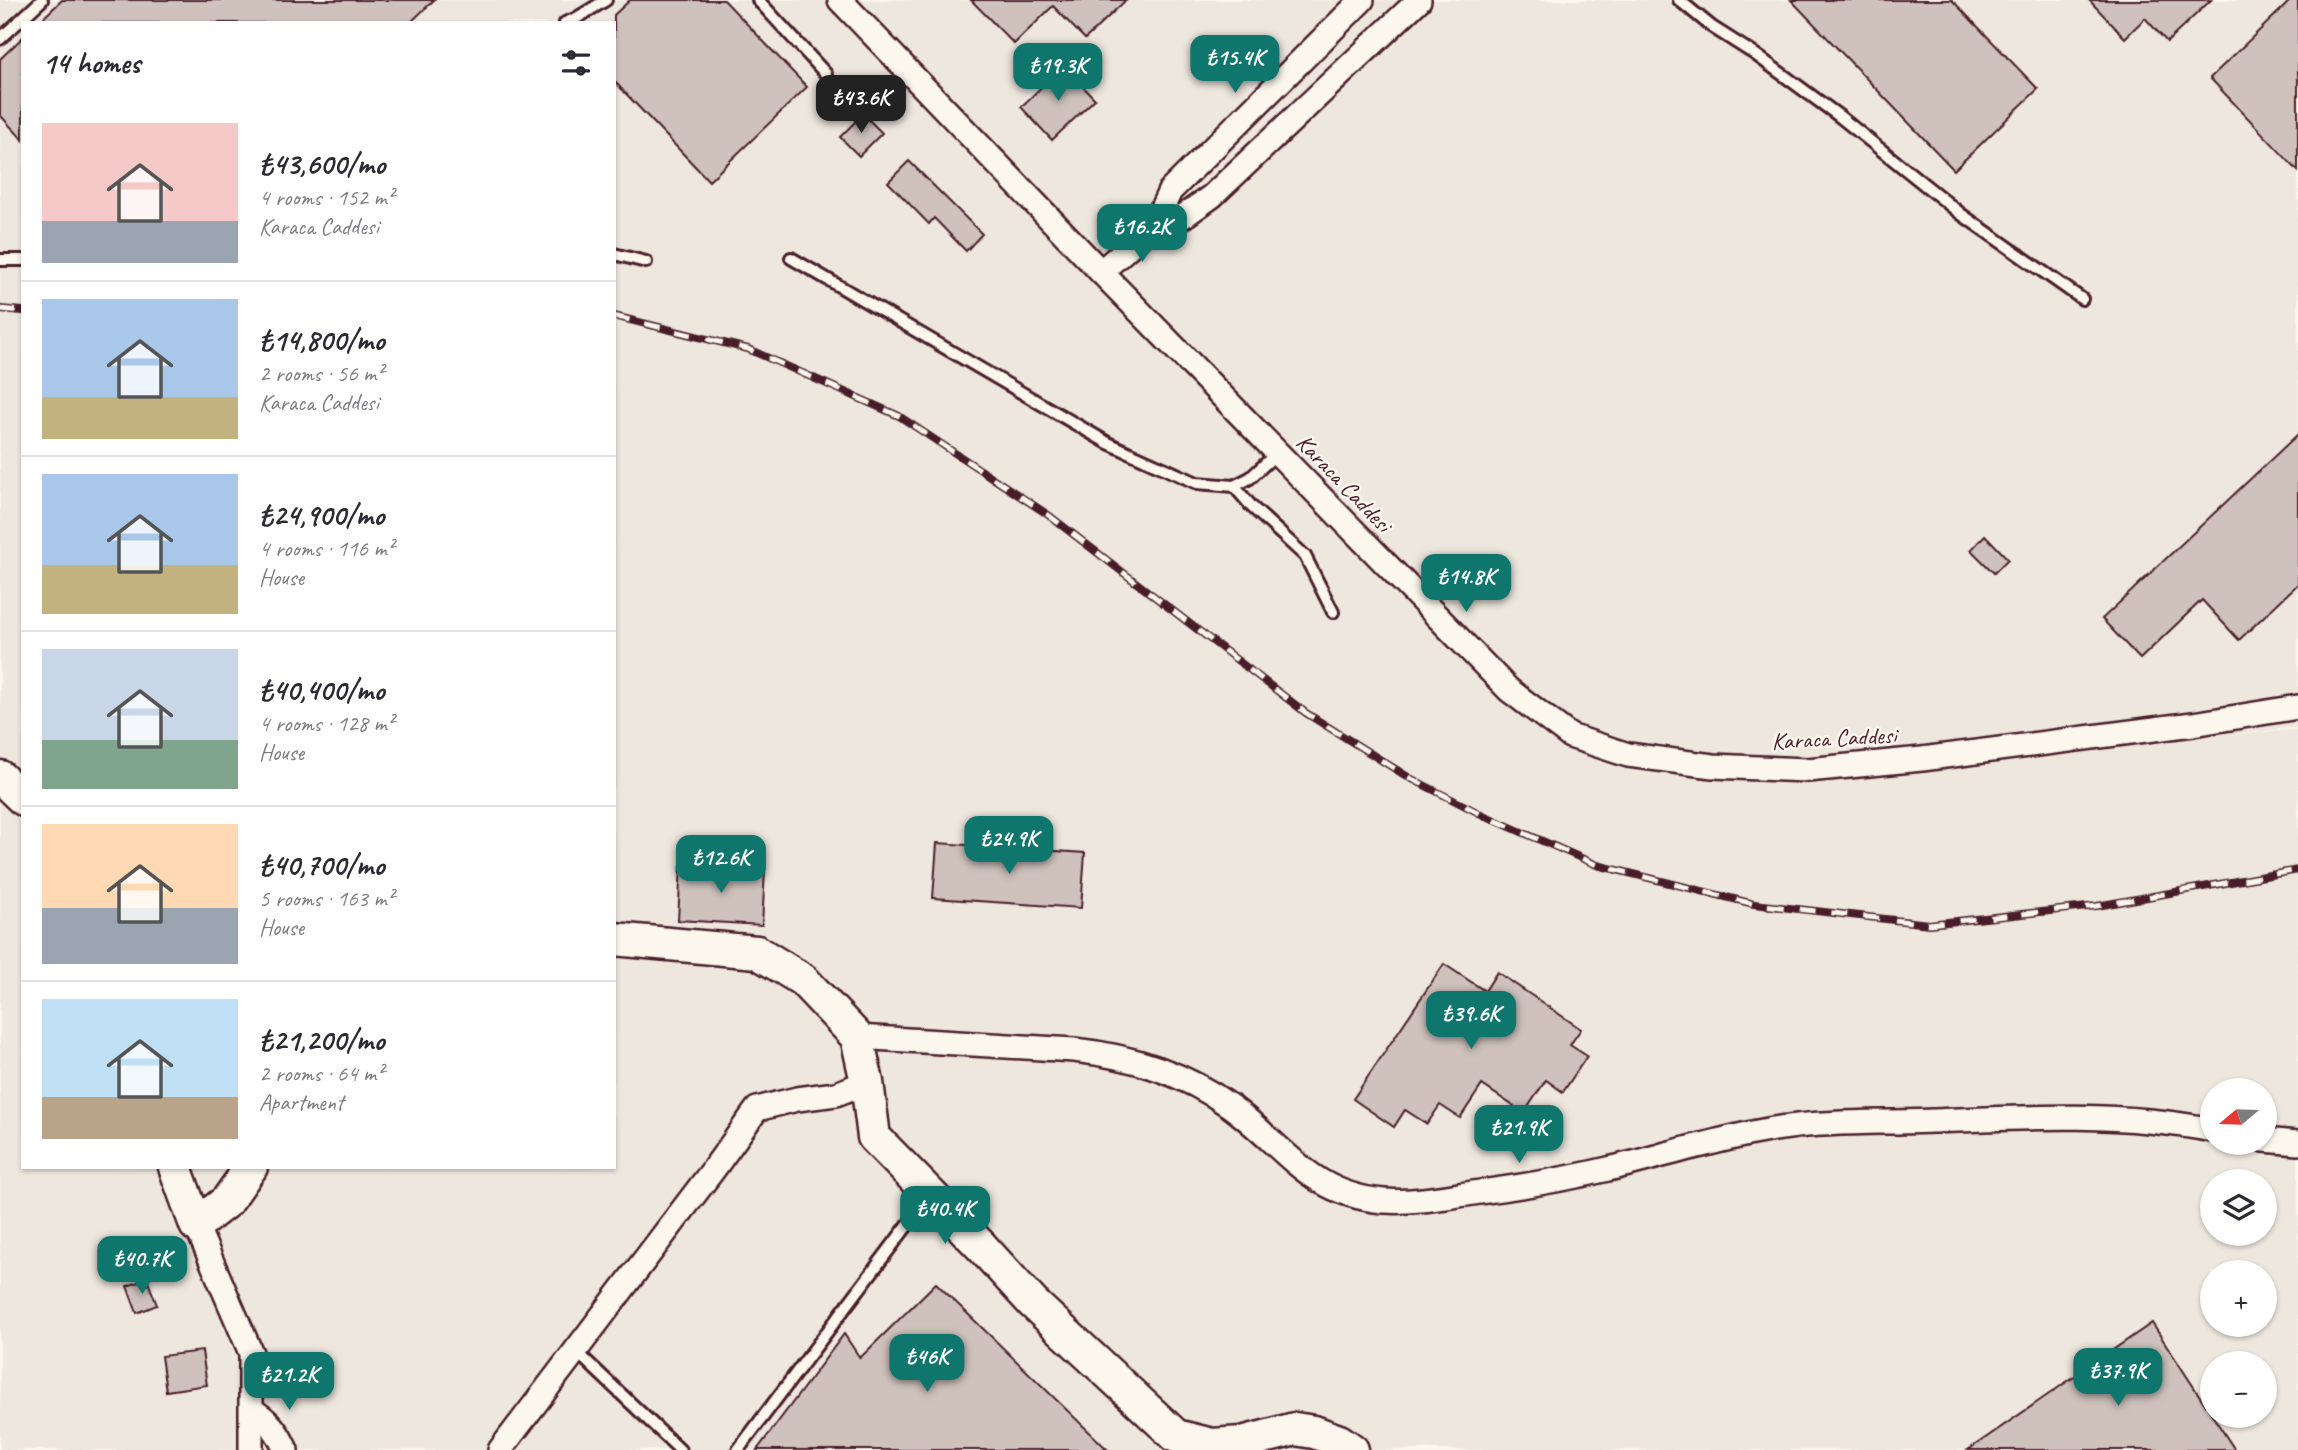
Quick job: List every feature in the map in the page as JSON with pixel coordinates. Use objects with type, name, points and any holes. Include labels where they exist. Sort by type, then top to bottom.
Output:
[{"type":"street","name":"Karaca Caddesi","points":[[841,0],[1101,272],[1509,690],[1570,736],[1628,755],[1713,766],[1807,770],[1976,752],[2298,708]]},
{"type":"street","points":[[1101,272],[1155,223],[1170,191],[1362,0]]},
{"type":"street","points":[[1155,223],[1184,216],[1212,197],[1419,0]]},
{"type":"street","points":[[0,777],[21,797]]},
{"type":"street","points":[[616,939],[757,952],[803,980],[857,1037],[867,1082],[874,1137],[1033,1303],[1176,1436],[1212,1448],[1295,1429],[1314,1432],[1339,1441],[1352,1450]]},
{"type":"street","points":[[857,1037],[1074,1049],[1154,1067],[1227,1104],[1304,1172],[1321,1183],[1354,1196],[1385,1201],[1453,1196],[1555,1181],[1789,1127],[2049,1116],[2146,1120],[2200,1128]]},
{"type":"street","points":[[500,1450],[757,1109],[797,1099],[836,1094],[867,1082]]},
{"type":"street","points":[[2277,1141],[2298,1143]]},
{"type":"street","points":[[176,1169],[196,1225],[251,1353],[251,1450]]},
{"type":"street","points":[[196,1225],[227,1201],[250,1169]]},
{"type":"street","points":[[252,1410],[265,1418],[279,1435],[286,1450]]},
{"type":"lane","points":[[0,39],[42,0]]},
{"type":"lane","points":[[570,21],[606,0]]},
{"type":"lane","points":[[758,0],[826,74]]},
{"type":"lane","points":[[1682,1],[1712,27],[1839,116],[1961,214],[2082,299]]},
{"type":"lane","points":[[616,254],[646,262]]},
{"type":"lane","points":[[791,258],[1108,443],[1197,483],[1234,486],[1250,478],[1277,453]]},
{"type":"lane","points":[[0,260],[21,260]]},
{"type":"lane","points":[[1234,486],[1252,507],[1305,556],[1333,612]]},
{"type":"lane","points":[[738,1450],[930,1194]]},
{"type":"lane","points":[[575,1350],[680,1450]]},
{"type":"shaded area","points":[[0,0],[2298,0],[2298,727],[2235,735],[2298,729],[2298,1450],[0,1450]]},
{"type":"building","points":[[62,0],[434,0],[412,21],[40,21]]},
{"type":"building","points":[[630,0],[724,0],[807,87],[709,181],[616,83],[614,15]]},
{"type":"building","points":[[971,0],[1126,0],[1085,39],[1053,6],[1014,44]]},
{"type":"building","points":[[1791,0],[1952,0],[2038,89],[1954,170]]},
{"type":"building","points":[[2089,0],[2211,0],[2167,42],[2145,18],[2125,38]]},
{"type":"building","points":[[2291,0],[2298,0],[2298,171],[2210,78]]},
{"type":"building","points":[[21,39],[21,138],[0,115],[0,59]]},
{"type":"building","points":[[1063,66],[1095,99],[1052,140],[1021,107]]},
{"type":"building","points":[[863,114],[882,133],[859,156],[840,137]]},
{"type":"building","points":[[909,161],[982,234],[966,251],[934,218],[929,224],[888,182]]},
{"type":"building","points":[[2298,434],[2298,584],[2239,640],[2202,600],[2140,659],[2102,619]]},
{"type":"building","points":[[1985,535],[2008,559],[1994,573],[1971,550]]},
{"type":"building","points":[[937,843],[1085,853],[1081,908],[933,898]]},
{"type":"building","points":[[681,865],[765,870],[762,925],[678,920]]},
{"type":"building","points":[[1444,964],[1485,991],[1497,972],[1581,1029],[1570,1045],[1587,1056],[1563,1092],[1546,1080],[1524,1113],[1482,1085],[1460,1118],[1440,1105],[1427,1124],[1405,1110],[1394,1127],[1353,1099]]},
{"type":"building","points":[[147,1279],[157,1305],[137,1313],[127,1286]]},
{"type":"building","points":[[936,1283],[1108,1450],[757,1450],[844,1334],[860,1358]]},
{"type":"building","points":[[2152,1323],[2200,1396],[2200,1428],[2221,1428],[2235,1450],[1968,1450]]},
{"type":"building","points":[[202,1351],[207,1385],[166,1391],[161,1356]]},
{"type":"railway","points":[[0,309],[21,311]]},
{"type":"railway","points":[[616,316],[748,349],[899,416],[1047,514],[1306,713],[1408,777],[1483,815],[1597,865],[1754,904],[1929,924],[2097,906],[2298,870]]}]
